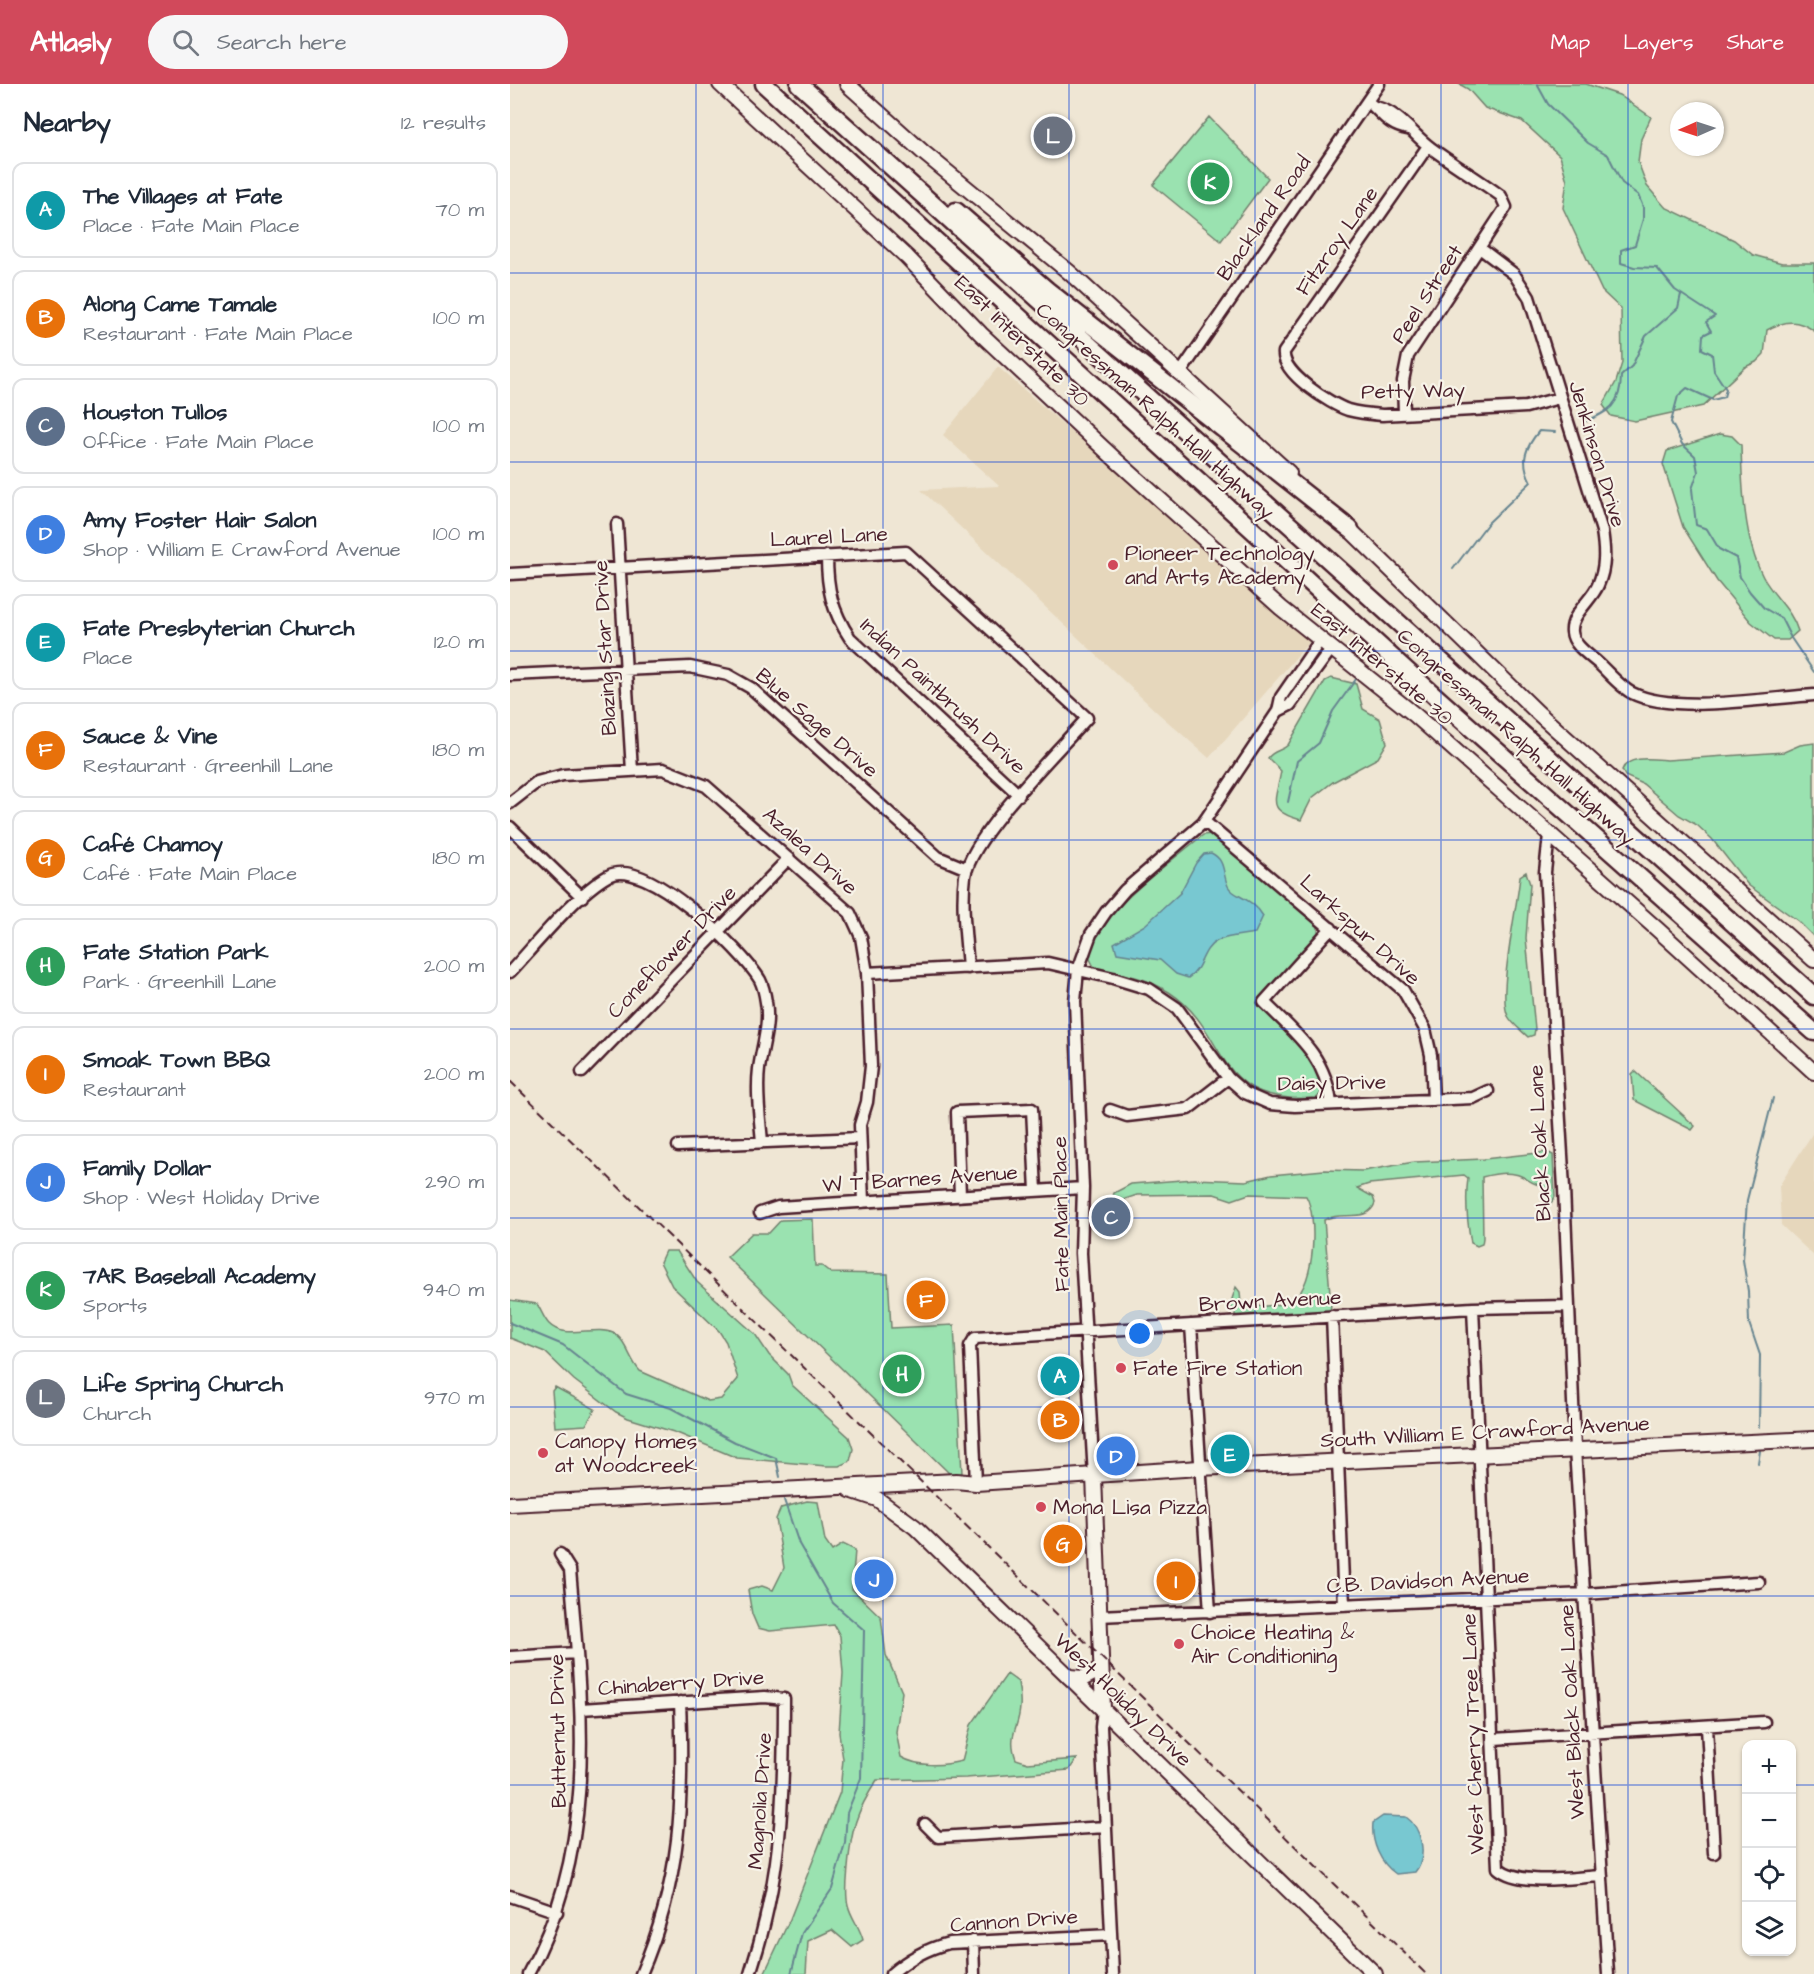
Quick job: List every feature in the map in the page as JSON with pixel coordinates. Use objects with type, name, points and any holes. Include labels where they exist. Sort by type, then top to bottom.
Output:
[{"type":"highway","name":"Congressman Ralph Hall Highway","points":[[764,84],[1398,663],[1814,1032]]},
{"type":"highway","name":"Congressman Ralph Hall Highway","points":[[799,84],[1814,996]]},
{"type":"highway","points":[[808,84],[1047,290],[1350,529]]},
{"type":"main road","name":"East Interstate 30","points":[[720,84],[907,257],[981,334],[1091,437],[1281,608],[1414,715],[1694,961],[1814,1072]]},
{"type":"main road","points":[[847,84],[924,153],[1069,272],[1180,372],[1350,529],[1538,713],[1814,960]]},
{"type":"main road","name":"South William E Crawford Avenue","points":[[824,1487],[956,1481],[976,1484],[1199,1468],[1814,1439]]},
{"type":"main road","name":"Fate Main Place","points":[[1094,1476],[1103,1709]]},
{"type":"main road","points":[[510,1504],[824,1487]]},
{"type":"main road","name":"West Holiday Drive","points":[[824,1487],[866,1494],[903,1517],[1375,1974]]},
{"type":"main road","points":[[1069,1677],[1084,1678],[1101,1669]]},
{"type":"street","name":"Blackland Road","points":[[1180,372],[1371,104],[1379,84]]},
{"type":"street","points":[[1371,104],[1401,120],[1428,146]]},
{"type":"street","name":"Peel Street","points":[[1404,413],[1403,381],[1408,356],[1504,214],[1505,203],[1495,192],[1428,146]]},
{"type":"street","name":"Fitzroy Lane","points":[[1284,360],[1284,352],[1428,146]]},
{"type":"street","name":"Jenkinson Drive","points":[[1481,249],[1514,274],[1529,297],[1604,546],[1605,561],[1599,585],[1572,624],[1571,631],[1576,643],[1630,693],[1654,701],[1686,703],[1814,695]]},
{"type":"street","name":"Petty Way","points":[[1284,360],[1298,377],[1342,408],[1362,413],[1526,407],[1559,398]]},
{"type":"street","name":"Blazing Star Drive","points":[[617,524],[632,771]]},
{"type":"street","name":"Laurel Lane","points":[[510,574],[906,552],[1087,718],[1020,795]]},
{"type":"street","name":"Indian Paintbrush Drive","points":[[827,556],[829,596],[836,617],[850,638],[1020,795]]},
{"type":"street","name":"Fate Main Place","points":[[1094,1476],[1082,1253],[1083,1188],[1075,1000],[1078,970],[1091,934],[1106,912],[1125,890],[1176,848],[1204,821],[1278,711],[1281,697],[1326,643]]},
{"type":"street","name":"Blue Sage Drive","points":[[510,675],[707,668],[728,675],[751,688],[938,856],[967,869]]},
{"type":"street","name":"Azalea Drive","points":[[510,802],[537,782],[563,775],[663,769],[706,786],[850,913],[861,937],[867,973],[871,1066],[867,1102],[860,1125],[863,1202]]},
{"type":"street","points":[[968,968],[963,900],[967,869],[977,844],[1020,795]]},
{"type":"street","name":"Larkspur Drive","points":[[1204,821],[1403,990],[1425,1029],[1431,1055],[1433,1100]]},
{"type":"street","points":[[510,827],[582,897]]},
{"type":"street","name":"Black Oak Lane","points":[[1549,835],[1545,872],[1564,1188],[1567,1306],[1575,1449]]},
{"type":"street","name":"Coneflower Drive","points":[[582,1072],[789,858]]},
{"type":"street","points":[[510,972],[582,897],[608,876],[616,873],[632,876],[654,883],[670,893],[718,931],[746,960],[761,982],[768,1023],[759,1078],[762,1142]]},
{"type":"street","points":[[1331,928],[1264,1002],[1312,1051],[1329,1083],[1331,1104]]},
{"type":"street","name":"Daisy Drive","points":[[867,973],[1048,963],[1149,989],[1177,1008],[1228,1078],[1245,1093],[1270,1104],[1331,1104],[1473,1098],[1488,1091]]},
{"type":"street","points":[[1110,1110],[1127,1116],[1188,1109],[1228,1078]]},
{"type":"street","points":[[960,1196],[957,1112],[1032,1109],[1036,1191]]},
{"type":"street","points":[[678,1146],[861,1138]]},
{"type":"street","name":"W T Barnes Avenue","points":[[760,1213],[778,1207],[1083,1188]]},
{"type":"street","name":"Brown Avenue","points":[[976,1484],[970,1346],[975,1338],[1473,1308],[1567,1306]]},
{"type":"street","name":"West Cherry Tree Lane","points":[[1473,1308],[1498,1868],[1506,1874],[1524,1879],[1602,1876]]},
{"type":"street","points":[[1332,1316],[1344,1605]]},
{"type":"street","points":[[1191,1325],[1210,1612]]},
{"type":"street","name":"West Black Oak Lane","points":[[1575,1449],[1608,1974]]},
{"type":"street","name":"Butternut Drive","points":[[528,1974],[557,1912],[579,1813],[582,1777],[581,1709],[570,1570],[560,1554]]},
{"type":"street","name":"C.B. Davidson Avenue","points":[[1099,1616],[1585,1594],[1759,1582]]},
{"type":"street","points":[[510,1657],[577,1653]]},
{"type":"street","name":"Chinaberry Drive","points":[[581,1709],[772,1697],[784,1699]]},
{"type":"street","name":"Magnolia Drive","points":[[750,1974],[760,1942],[779,1857],[785,1785],[784,1699]]},
{"type":"street","points":[[641,1974],[662,1918],[679,1840],[682,1753],[680,1702]]},
{"type":"street","name":"Fate Main Place","points":[[1103,1709],[1101,1727],[1113,1974]]},
{"type":"street","points":[[1494,1739],[1764,1722]]},
{"type":"street","points":[[1707,1727],[1714,1853]]},
{"type":"street","points":[[925,1824],[938,1837],[1106,1827]]},
{"type":"street","points":[[510,1896],[557,1912]]},
{"type":"street","name":"Cannon Drive","points":[[892,1974],[910,1958],[928,1948],[973,1941],[1111,1935]]},
{"type":"street","points":[[973,1941],[974,1974]]},
{"type":"shaded area","name":"Pioneer Technology and Arts Academy","points":[[998,367],[1310,641],[1209,758],[1159,714],[921,490],[999,486],[943,435]]},
{"type":"shaded area","points":[[1814,1131],[1814,1256],[1781,1225],[1779,1186]]},
{"type":"green space","points":[[1459,84],[1586,84],[1619,95],[1651,117],[1641,139],[1638,162],[1647,186],[1665,207],[1734,240],[1753,255],[1782,263],[1814,263],[1814,331],[1802,324],[1791,322],[1767,330],[1764,354],[1756,362],[1745,367],[1703,406],[1635,421],[1611,416],[1603,405],[1616,382],[1622,363],[1621,309],[1602,291],[1563,208],[1567,181],[1560,156],[1522,121],[1485,108],[1468,89]]},
{"type":"green space","points":[[1209,117],[1268,178],[1221,241],[1153,185]]},
{"type":"green space","points":[[1720,434],[1732,436],[1741,445],[1743,495],[1752,547],[1763,577],[1795,623],[1798,631],[1788,640],[1774,640],[1751,622],[1717,581],[1683,527],[1663,464],[1667,451]]},
{"type":"green space","points":[[1331,678],[1356,684],[1363,709],[1380,719],[1387,743],[1378,758],[1333,782],[1312,798],[1301,820],[1278,808],[1276,797],[1281,771],[1268,758],[1272,753],[1288,745],[1325,681]]},
{"type":"green space","points":[[1814,743],[1814,937],[1798,921],[1748,885],[1712,839],[1697,825],[1679,815],[1643,784],[1625,776],[1622,770],[1630,762],[1642,759],[1667,760],[1784,752],[1800,745]]},
{"type":"green space","points":[[1212,834],[1245,860],[1318,926],[1318,933],[1257,1003],[1306,1053],[1321,1080],[1323,1090],[1317,1098],[1282,1097],[1257,1090],[1240,1079],[1226,1063],[1204,1027],[1189,1009],[1169,992],[1139,978],[1099,969],[1090,959],[1094,942],[1118,908],[1154,874],[1203,835]]},
{"type":"green space","points":[[1526,872],[1530,884],[1526,938],[1535,1029],[1534,1035],[1528,1037],[1508,1016],[1505,1005],[1506,970],[1520,876]]},
{"type":"green space","points":[[1635,1071],[1695,1126],[1692,1130],[1634,1100],[1632,1074]]},
{"type":"green space","points":[[1547,1152],[1553,1155],[1555,1197],[1551,1203],[1542,1186],[1517,1174],[1507,1173],[1482,1177],[1483,1238],[1482,1244],[1477,1246],[1471,1243],[1468,1227],[1468,1178],[1464,1175],[1369,1184],[1357,1188],[1373,1197],[1375,1203],[1371,1209],[1360,1215],[1330,1217],[1324,1220],[1331,1305],[1330,1311],[1318,1313],[1242,1317],[1236,1316],[1230,1305],[1236,1287],[1240,1292],[1241,1304],[1247,1306],[1284,1303],[1294,1299],[1301,1291],[1310,1265],[1313,1234],[1310,1206],[1306,1196],[1249,1194],[1232,1200],[1214,1194],[1137,1195],[1125,1199],[1123,1205],[1125,1217],[1119,1220],[1110,1205],[1114,1193],[1131,1184],[1194,1179],[1246,1181],[1271,1175],[1324,1170],[1363,1171],[1414,1162],[1484,1159]]},
{"type":"green space","points":[[813,1219],[815,1266],[822,1266],[831,1273],[888,1274],[891,1328],[954,1325],[962,1473],[950,1474],[727,1257],[752,1233],[769,1233],[781,1220]]},
{"type":"green space","points":[[665,1251],[677,1251],[697,1282],[755,1334],[769,1355],[788,1374],[792,1385],[849,1437],[853,1449],[850,1461],[839,1466],[826,1466],[737,1458],[677,1433],[616,1412],[574,1380],[545,1352],[510,1338],[510,1300],[537,1304],[547,1322],[555,1329],[571,1332],[598,1330],[613,1333],[622,1340],[640,1371],[708,1401],[721,1399],[738,1379],[726,1342],[719,1331],[672,1286],[660,1262]]},
{"type":"green space","points":[[555,1387],[595,1409],[586,1425],[555,1427],[552,1391]]},
{"type":"green space","points":[[807,1501],[818,1502],[825,1541],[832,1551],[843,1544],[855,1550],[852,1589],[881,1617],[886,1655],[902,1692],[896,1732],[901,1757],[915,1763],[931,1765],[962,1761],[971,1725],[1007,1674],[1018,1682],[1020,1694],[1019,1715],[1013,1737],[1016,1759],[1028,1763],[1077,1759],[1069,1770],[966,1778],[877,1780],[856,1822],[847,1878],[848,1905],[863,1940],[852,1947],[832,1930],[808,1941],[806,1974],[764,1974],[790,1919],[840,1792],[843,1759],[839,1733],[843,1673],[840,1636],[834,1625],[770,1631],[758,1628],[752,1614],[748,1590],[762,1586],[773,1590],[784,1568],[776,1519],[781,1508]]},
{"type":"water","points":[[1211,853],[1219,859],[1230,890],[1254,905],[1263,916],[1255,933],[1217,941],[1208,949],[1197,970],[1188,978],[1176,974],[1160,960],[1117,953],[1114,943],[1145,925],[1180,893],[1196,863],[1204,854]]},
{"type":"water","points":[[1383,1816],[1406,1817],[1416,1828],[1422,1851],[1419,1866],[1415,1872],[1396,1874],[1381,1858],[1375,1845],[1373,1823]]},
{"type":"waterway","points":[[1537,84],[1548,104],[1588,143],[1608,155],[1622,183],[1638,195],[1643,207],[1643,219],[1635,245],[1621,250],[1621,263],[1634,267],[1657,268],[1675,290],[1715,316],[1706,322],[1711,331],[1703,335],[1702,349],[1712,354],[1714,371],[1726,389],[1724,397],[1713,400],[1687,388],[1678,396],[1671,422],[1682,444],[1695,456],[1698,472],[1692,489],[1696,525],[1707,529],[1719,549],[1736,558],[1740,577],[1750,592],[1764,608],[1781,618],[1791,638],[1814,672]]},
{"type":"waterway","points":[[1584,422],[1612,407],[1619,394],[1621,376],[1632,366],[1646,336],[1678,308],[1681,294]]},
{"type":"waterway","points":[[1453,569],[1488,523],[1531,482],[1525,461],[1527,449],[1534,437],[1539,431],[1555,432]]},
{"type":"waterway","points":[[1288,802],[1297,761],[1319,743],[1333,711],[1359,675]]},
{"type":"waterway","points":[[1759,1427],[1760,1355],[1749,1323],[1748,1291],[1743,1260],[1747,1200],[1773,1098]]},
{"type":"waterway","points":[[510,1323],[563,1345],[626,1394],[671,1408],[735,1442],[776,1458],[780,1477]]},
{"type":"waterway","points":[[1758,1463],[1760,1451]]},
{"type":"waterway","points":[[784,1500],[799,1544],[833,1603],[864,1630],[861,1778],[847,1813],[845,1843],[832,1889],[802,1933],[791,1974]]},
{"type":"railway","points":[[510,1081],[1426,1974]]},
{"type":"place","name":"Life Spring Church","points":[[1053,136]]},
{"type":"place","name":"7AR Baseball Academy","points":[[1210,182]]},
{"type":"place","name":"Pioneer Technology and Arts Academy","points":[[1113,565]]},
{"type":"place","name":"Houston Tullos","points":[[1111,1217]]},
{"type":"place","name":"Sauce & Vine","points":[[926,1300]]},
{"type":"place","name":"Fate Fire Station","points":[[1121,1368]]},
{"type":"place","name":"Fate Station Park","points":[[902,1374]]},
{"type":"place","name":"The Villages at Fate","points":[[1060,1376]]},
{"type":"place","name":"Along Came Tamale","points":[[1060,1420]]},
{"type":"place","name":"Canopy Homes at Woodcreek","points":[[543,1453]]},
{"type":"place","name":"Fate Presbyterian Church","points":[[1230,1454]]},
{"type":"place","name":"Amy Foster Hair Salon","points":[[1116,1456]]},
{"type":"place","name":"Mona Lisa Pizza","points":[[1041,1507]]},
{"type":"place","name":"Café Chamoy","points":[[1063,1544]]},
{"type":"place","name":"Family Dollar","points":[[874,1579]]},
{"type":"place","name":"Smoak Town BBQ","points":[[1176,1581]]},
{"type":"place","name":"Choice Heating & Air Conditioning","points":[[1179,1644]]}]
